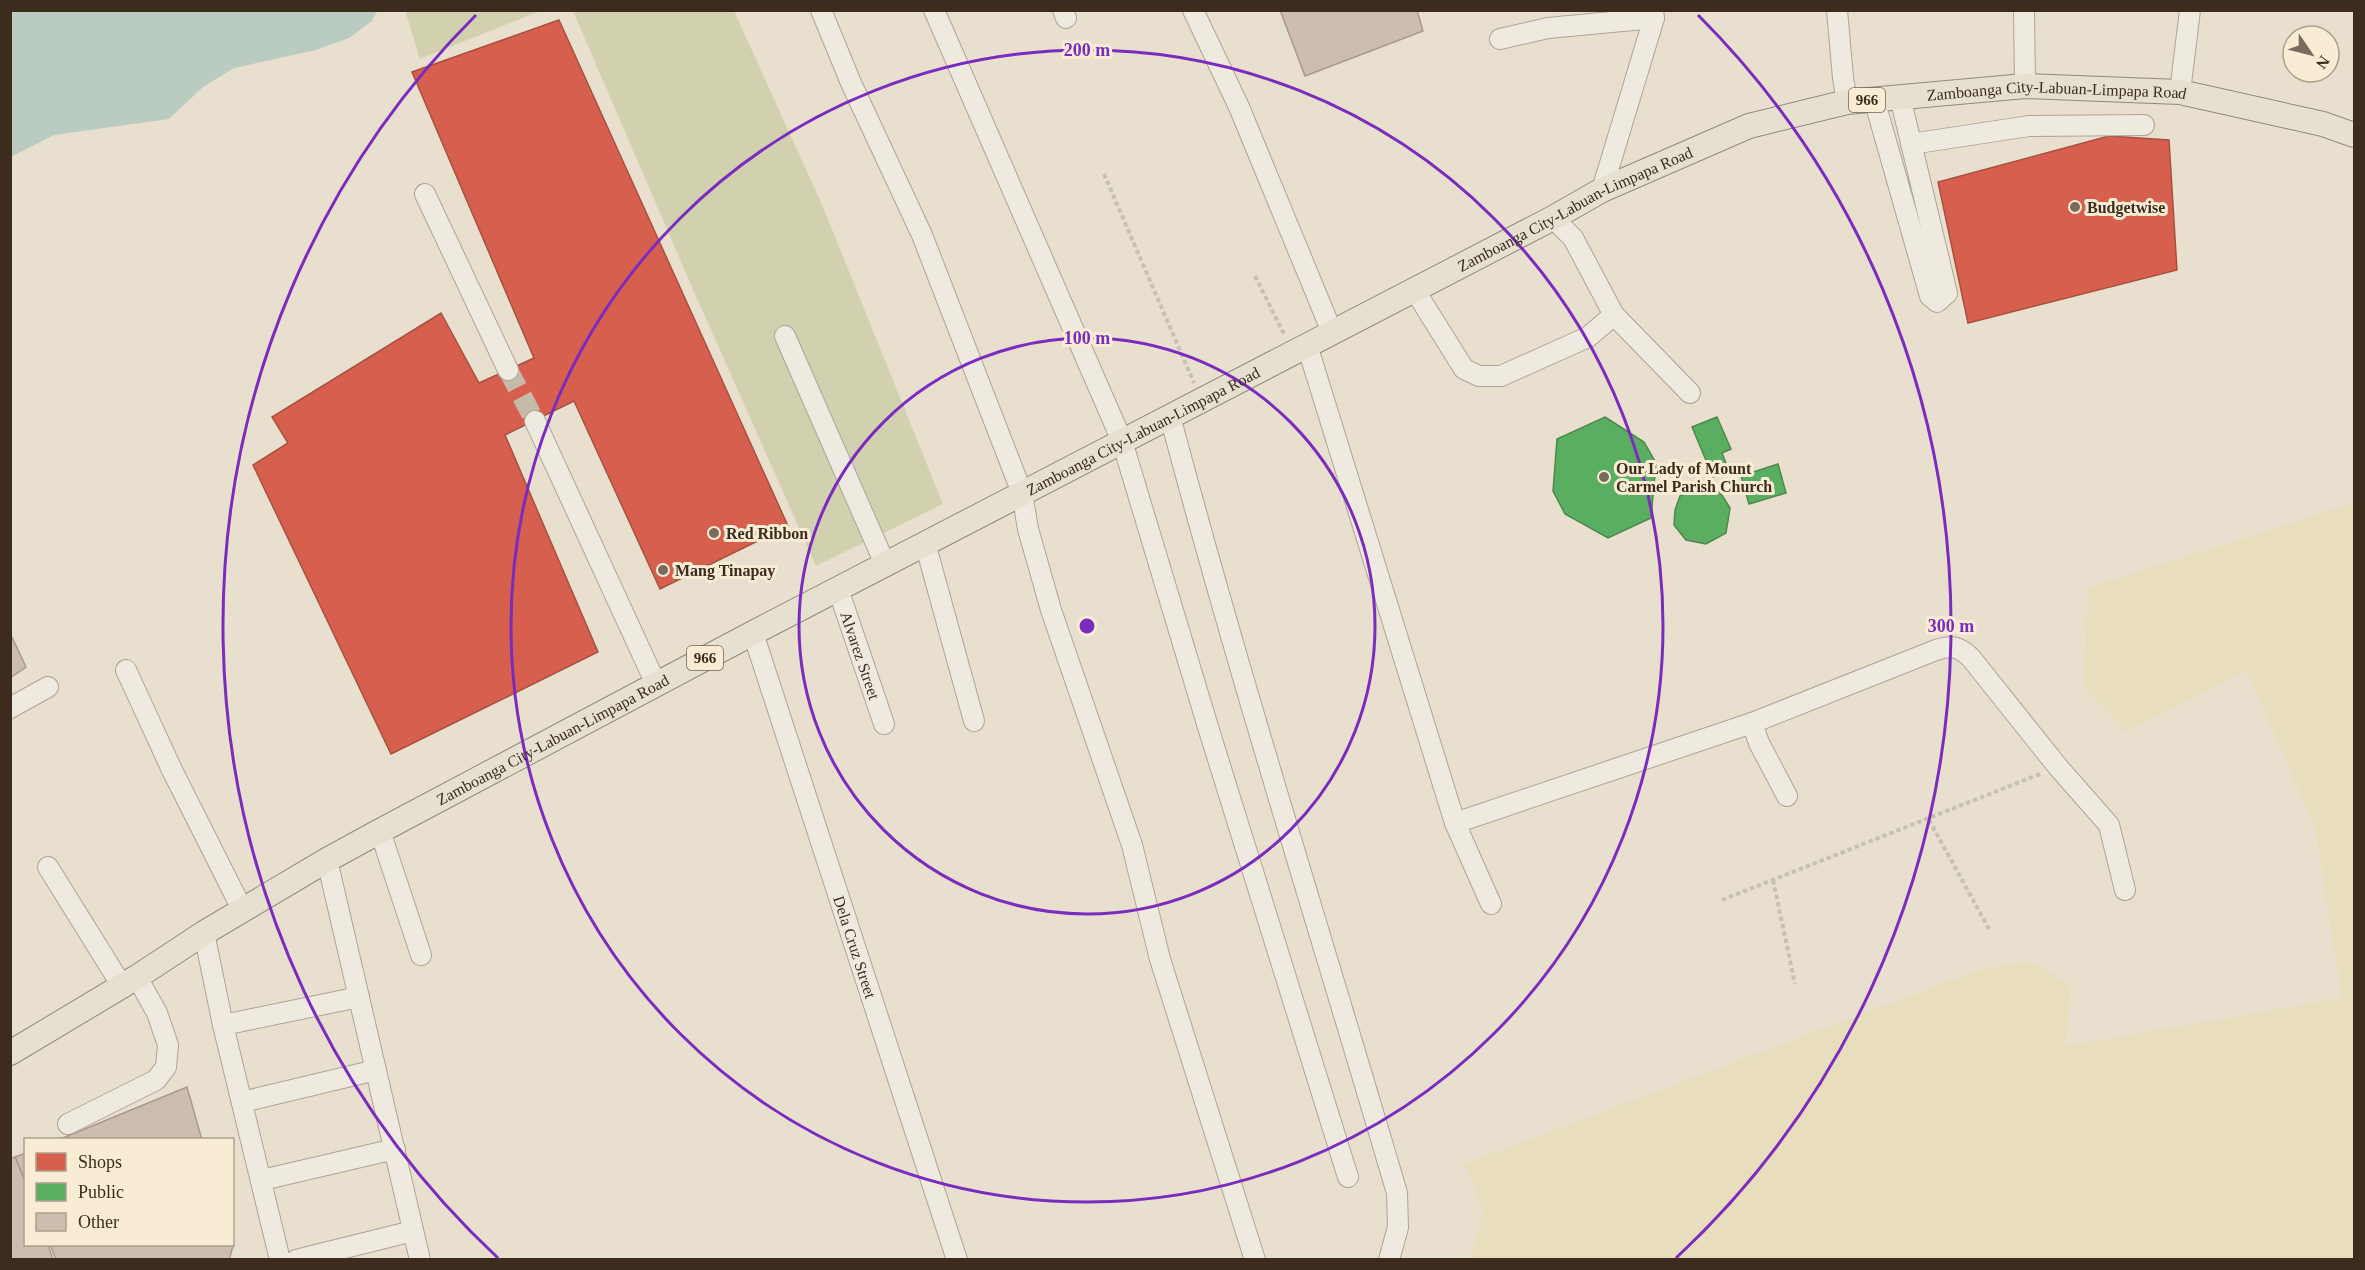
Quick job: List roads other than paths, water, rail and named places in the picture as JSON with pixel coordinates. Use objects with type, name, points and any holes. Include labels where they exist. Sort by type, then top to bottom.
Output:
[{"type":"main road","name":"Zamboanga City-Labuan-Limpapa Road","points":[[10,1053],[130,981],[204,933],[380,831],[753,633],[1553,218],[1602,190],[1749,126],[1847,102],[2025,86],[2180,92],[2323,124],[2355,135]]},
{"type":"street","points":[[821,10],[922,235],[1022,493],[1028,530],[1052,610],[1132,846],[1160,959],[1256,1260]]},
{"type":"street","points":[[934,10],[1122,441],[1208,728],[1348,1177]]},
{"type":"street","points":[[1192,10],[1239,107],[1332,332]]},
{"type":"street","points":[[1837,10],[1847,102]]},
{"type":"street","points":[[2024,10],[2025,86]]},
{"type":"street","points":[[2180,92],[2190,10]]},
{"type":"street","points":[[1500,39],[1548,28],[1654,14],[1602,190]]},
{"type":"street","points":[[1874,99],[1930,296],[1937,302],[1947,293],[1900,97]]},
{"type":"street","points":[[1911,144],[2029,126],[2144,125]]},
{"type":"street","points":[[425,194],[508,370]]},
{"type":"street","points":[[1553,218],[1573,238],[1614,315],[1690,393]]},
{"type":"street","points":[[1414,289],[1464,369],[1479,376],[1501,376],[1588,338],[1614,315]]},
{"type":"street","points":[[784,336],[885,564]]},
{"type":"street","points":[[1300,349],[1455,823],[1491,904]]},
{"type":"street","points":[[1170,416],[1211,572],[1331,967],[1397,1194],[1398,1227],[1389,1260]]},
{"type":"street","points":[[535,421],[656,684]]},
{"type":"street","points":[[925,543],[974,722]]},
{"type":"street","name":"Alvarez Street","points":[[838,589],[884,724]]},
{"type":"street","name":"Dela Cruz Street","points":[[753,633],[957,1260]]},
{"type":"street","points":[[1455,823],[1752,723],[1936,650],[1952,646],[1964,651],[1971,658],[2058,767],[2109,825],[2126,890]]},
{"type":"street","points":[[126,670],[172,771],[243,911]]},
{"type":"street","points":[[10,708],[48,687]]},
{"type":"street","points":[[1752,723],[1759,742],[1787,796]]},
{"type":"street","points":[[380,831],[421,955]]},
{"type":"street","points":[[327,860],[420,1260]]},
{"type":"street","points":[[48,867],[130,981],[157,1013],[168,1045],[166,1067],[156,1080],[68,1124]]},
{"type":"street","points":[[204,933],[223,1025],[280,1260]]},
{"type":"street","points":[[223,1025],[358,997]]},
{"type":"street","points":[[242,1102],[376,1070]]},
{"type":"street","points":[[262,1180],[395,1149]]},
{"type":"street","points":[[296,1260],[413,1231]]},
{"type":"tunnel","points":[[508,370],[535,421]]},
{"type":"place","name":"Budgetwise","points":[[2075,207]]},
{"type":"place","name":"Our Lady of Mount Carmel Parish Church","points":[[1604,477]]},
{"type":"place","name":"Red Ribbon","points":[[714,533]]},
{"type":"place","name":"Mang Tinapay","points":[[663,570]]}]
